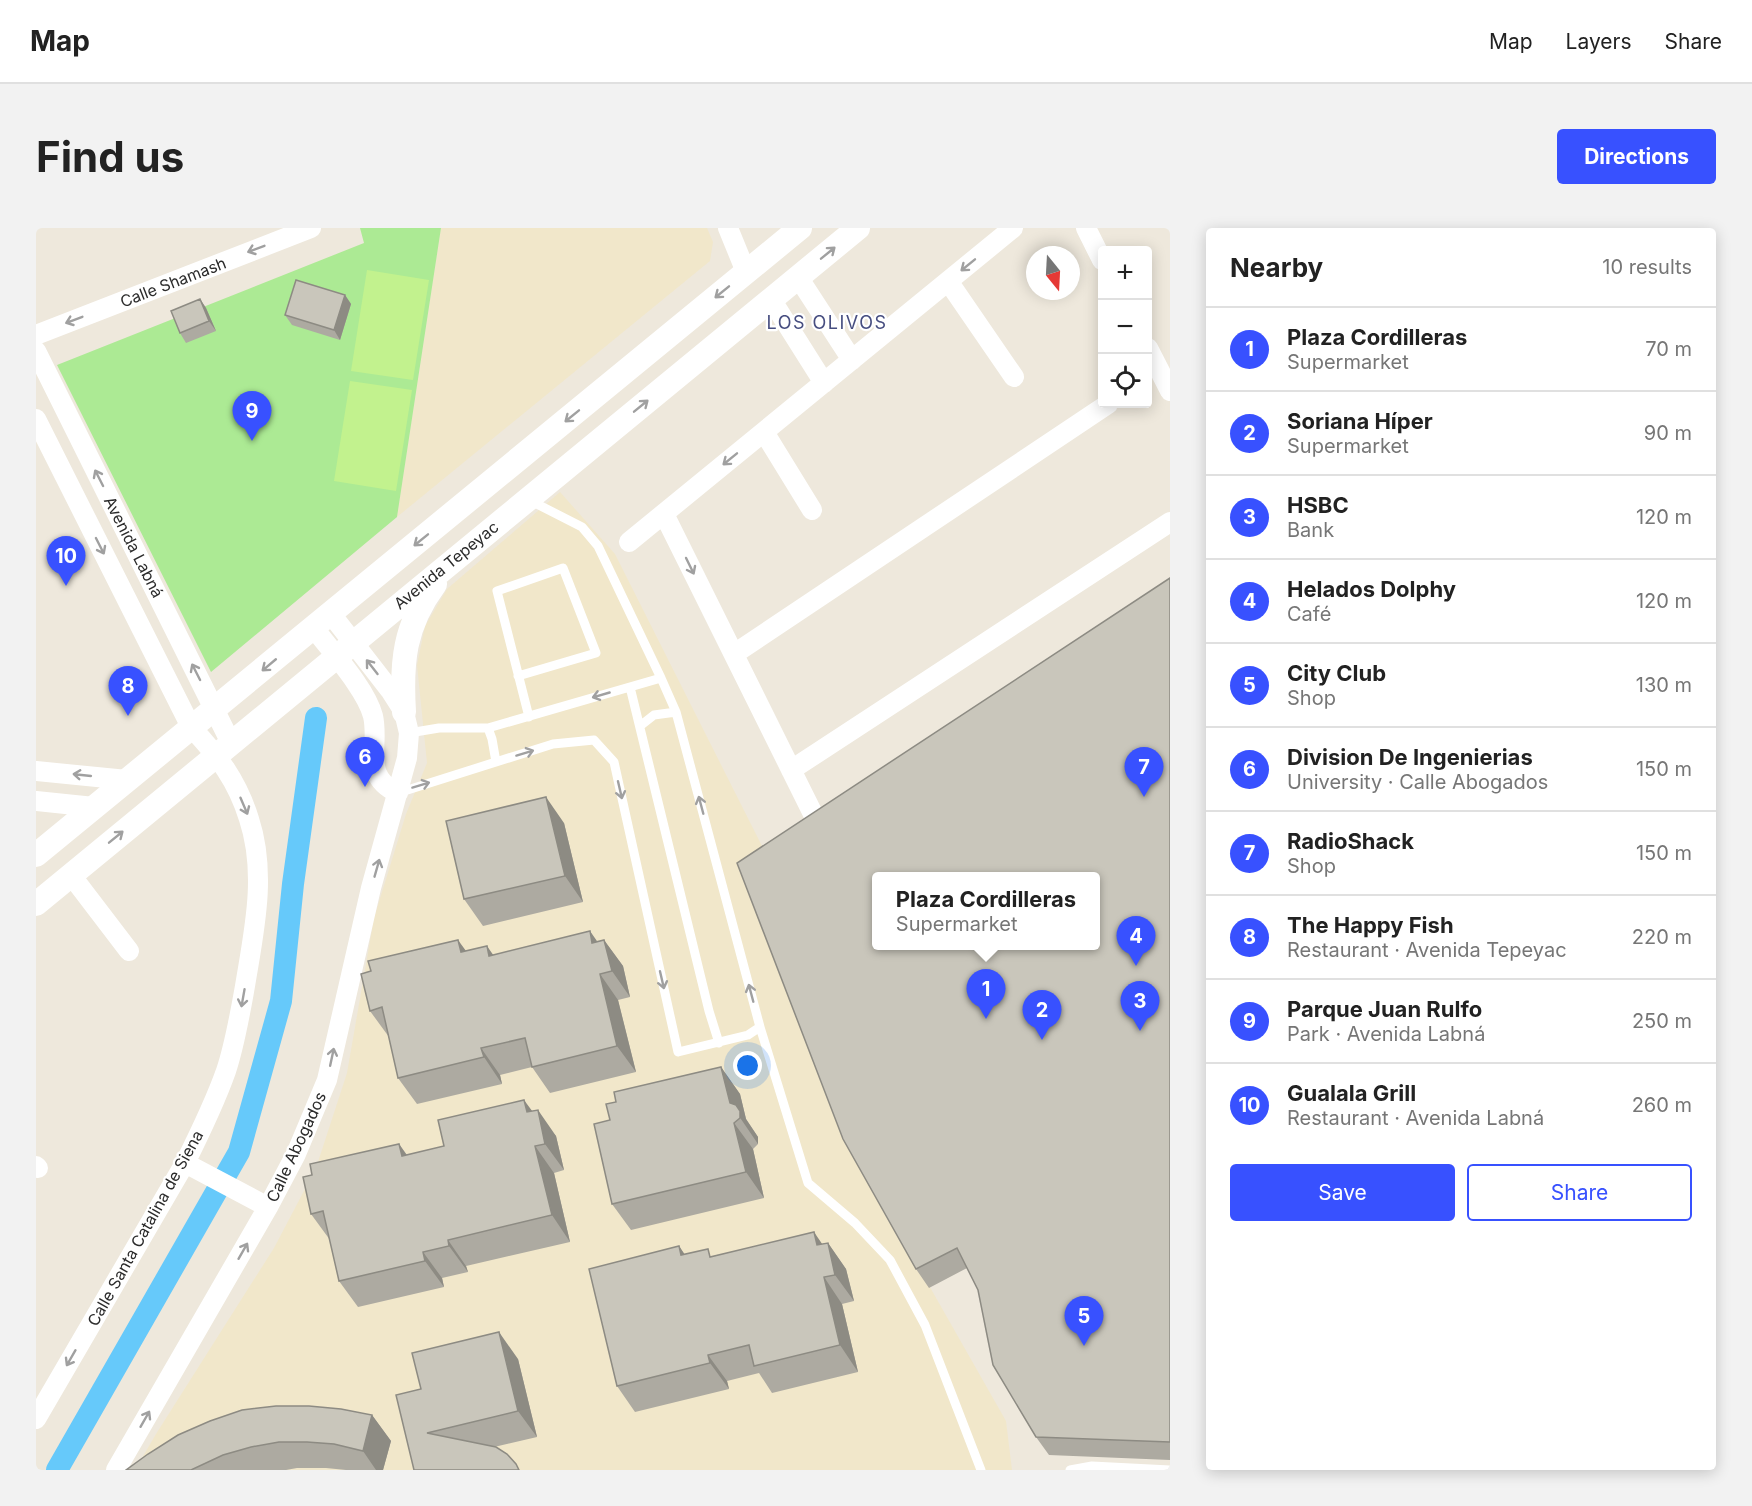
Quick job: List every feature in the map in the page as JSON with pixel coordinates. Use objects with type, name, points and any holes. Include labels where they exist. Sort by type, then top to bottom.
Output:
[{"type":"street","name":"Calle Shamash","points":[[36,335],[311,228]]},
{"type":"street","points":[[728,228],[746,272]]},
{"type":"street","points":[[36,855],[800,228]]},
{"type":"street","name":"Avenida Tepeyac","points":[[36,904],[858,228]]},
{"type":"street","points":[[629,542],[1013,228]]},
{"type":"street","points":[[1086,228],[1098,252]]},
{"type":"street","points":[[798,277],[852,360]]},
{"type":"street","points":[[948,281],[1014,377]]},
{"type":"street","points":[[771,300],[825,382]]},
{"type":"street","name":"Avenida Labná","points":[[36,351],[215,709],[224,749]]},
{"type":"street","points":[[1149,354],[1153,373],[1170,391]]},
{"type":"street","points":[[734,654],[1102,408]]},
{"type":"street","name":"Avenida Labná","points":[[36,419],[191,727]]},
{"type":"street","points":[[764,432],[812,510]]},
{"type":"street","points":[[664,514],[817,822]]},
{"type":"street","points":[[791,770],[1170,522]]},
{"type":"street","points":[[407,722],[402,679],[406,648],[413,622],[422,602],[450,562]]},
{"type":"street","points":[[314,627],[364,695],[375,727],[377,776],[389,789],[398,793]]},
{"type":"street","points":[[336,656],[390,690],[407,722]]},
{"type":"street","name":"Calle Abogados","points":[[116,1470],[268,1207],[296,1155],[327,1080],[371,888],[407,758],[407,722]]},
{"type":"street","name":"Calle Santa Catalina de Siena","points":[[36,1419],[185,1162],[226,1070],[239,1015],[257,918],[258,872],[255,842],[249,818],[229,773],[224,749],[191,727]]},
{"type":"street","points":[[36,771],[127,780]]},
{"type":"street","points":[[36,801],[94,807]]},
{"type":"street","points":[[71,874],[129,951]]},
{"type":"street","points":[[185,1162],[268,1207]]},
{"type":"lane","points":[[527,499],[582,527],[598,546],[676,712],[760,1027],[808,1183],[855,1222],[890,1260],[925,1325],[981,1470]]},
{"type":"lane","points":[[518,676],[596,653],[563,568],[496,591],[518,676],[529,717]]},
{"type":"lane","points":[[407,722],[440,728],[488,728],[660,678]]},
{"type":"lane","points":[[630,687],[709,1011],[719,1042]]},
{"type":"lane","points":[[640,726],[654,715],[676,712]]},
{"type":"lane","points":[[488,728],[496,762]]},
{"type":"lane","points":[[398,793],[553,744],[594,740],[614,762],[678,1052],[748,1035],[760,1027]]},
{"type":"lane","points":[[1070,1470],[1092,1466],[1170,1470]]},
{"type":"shaded area","points":[[441,228],[707,228],[713,242],[710,261],[397,517]]},
{"type":"shaded area","points":[[560,492],[615,554],[772,866],[856,1157],[1006,1421],[1012,1470],[135,1470],[274,1248],[316,1168],[347,1073],[374,918],[406,814],[427,763],[417,665],[425,626],[447,589]]},
{"type":"green space","points":[[360,228],[441,228],[397,517],[211,672],[57,365],[364,243]]},
{"type":"green space","points":[[367,270],[429,280],[413,380],[351,371]]},
{"type":"green space","points":[[350,381],[412,390],[396,491],[334,481]]},
{"type":"building","points":[[296,280],[345,295],[334,330],[285,315]]},
{"type":"building","points":[[200,299],[209,321],[180,333],[171,311]]},
{"type":"building","points":[[1170,578],[1170,1442],[1036,1437],[993,1365],[978,1290],[957,1248],[916,1269],[843,1139],[737,863]]},
{"type":"building","points":[[546,797],[565,876],[464,899],[446,821]]},
{"type":"building","points":[[590,931],[592,943],[604,940],[612,971],[600,974],[617,1046],[532,1067],[525,1038],[481,1048],[484,1057],[398,1078],[382,1007],[370,1011],[361,974],[371,971],[368,961],[458,940],[461,952],[487,946],[489,956]]},
{"type":"building","points":[[721,1067],[730,1103],[736,1105],[740,1111],[740,1118],[734,1123],[746,1172],[612,1204],[594,1124],[610,1120],[606,1104],[616,1102],[614,1092]]},
{"type":"building","points":[[524,1100],[527,1112],[538,1110],[545,1144],[535,1146],[552,1215],[448,1240],[449,1246],[423,1252],[425,1261],[339,1281],[323,1211],[311,1214],[303,1177],[312,1175],[310,1164],[399,1144],[402,1156],[444,1146],[438,1120]]},
{"type":"building","points":[[814,1232],[817,1245],[828,1243],[835,1275],[824,1277],[840,1345],[754,1366],[749,1345],[708,1355],[710,1363],[617,1386],[589,1269],[679,1246],[681,1255],[708,1249],[710,1257]]},
{"type":"building","points":[[499,1332],[518,1411],[427,1433],[496,1447],[507,1454],[519,1470],[414,1470],[396,1395],[421,1389],[412,1353]]},
{"type":"building","points":[[276,1406],[341,1409],[372,1415],[363,1451],[334,1444],[279,1442],[223,1455],[191,1470],[126,1470],[178,1435],[210,1421],[242,1410]]},
{"type":"waterway","points":[[57,1470],[239,1152],[281,1001],[293,884],[316,718]]},
{"type":"place","name":"Parque Juan Rulfo","points":[[252,441]]},
{"type":"place","name":"Gualala Grill","points":[[66,586]]},
{"type":"place","name":"The Happy Fish","points":[[128,716]]},
{"type":"place","name":"Division De Ingenierias","points":[[365,787]]},
{"type":"place","name":"RadioShack","points":[[1144,797]]},
{"type":"place","name":"Helados Dolphy","points":[[1136,966]]},
{"type":"place","name":"Plaza Cordilleras","points":[[986,1019]]},
{"type":"place","name":"HSBC","points":[[1140,1031]]},
{"type":"place","name":"Soriana Híper","points":[[1042,1040]]},
{"type":"place","name":"City Club","points":[[1084,1346]]},
{"type":"district","name":"LOS OLIVOS","points":[[827,322]]}]
